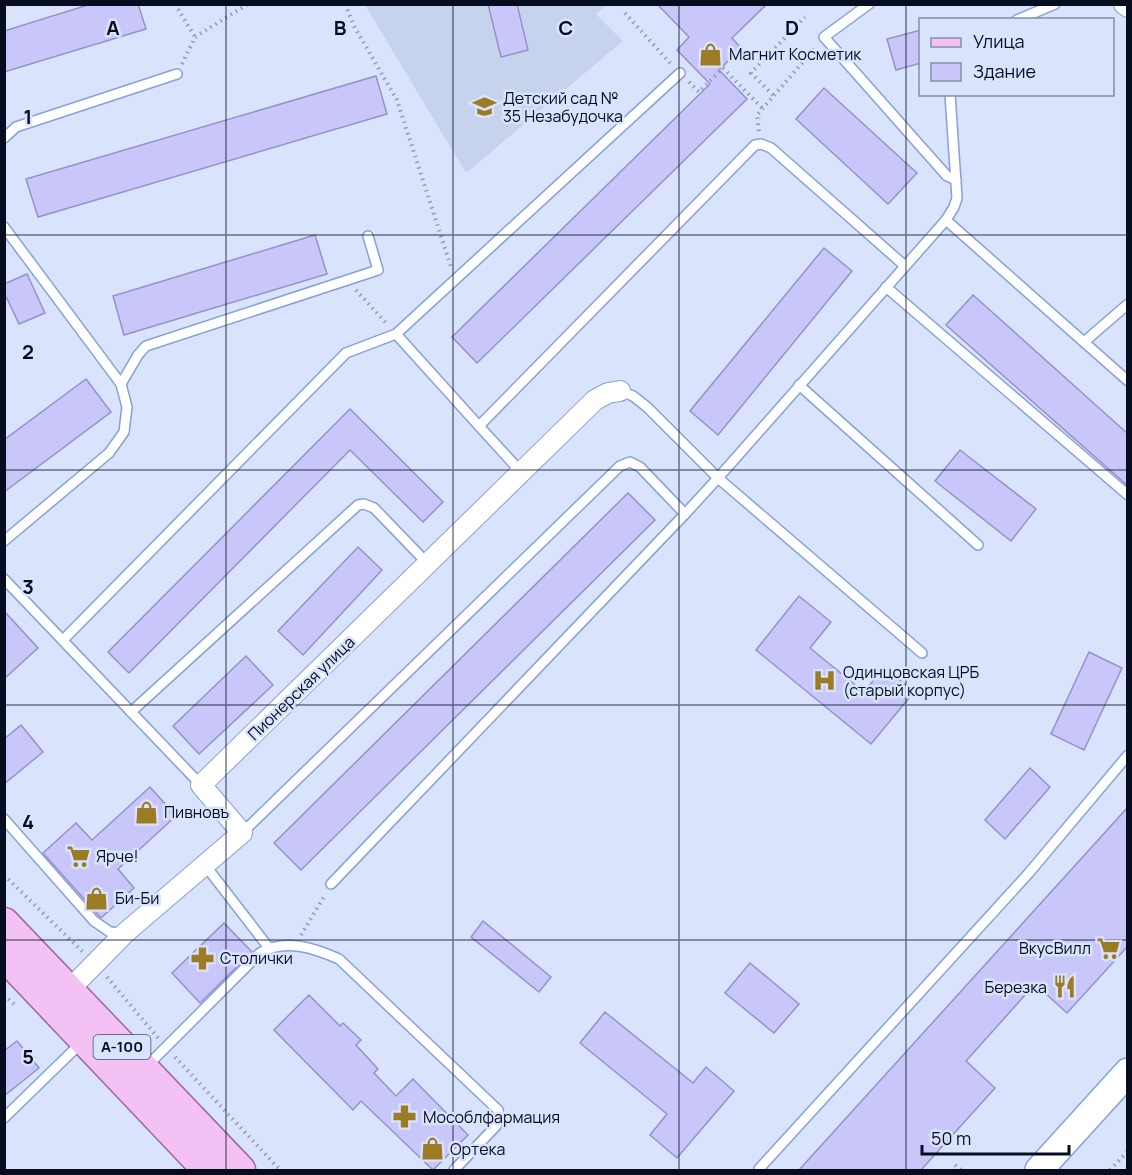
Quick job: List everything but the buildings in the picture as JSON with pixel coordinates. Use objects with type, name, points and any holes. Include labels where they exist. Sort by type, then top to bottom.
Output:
[{"type":"main road","name":"А-100","points":[[4,923],[240,1170]]},
{"type":"main road","name":"А-100","points":[[4,955],[208,1170]]},
{"type":"street","name":"Пионерская улица","points":[[201,785],[595,400],[608,393],[620,392]]},
{"type":"street","points":[[68,991],[125,933],[242,833],[201,785]]},
{"type":"street","points":[[1039,1170],[1128,1072]]},
{"type":"lane","points":[[868,4],[824,37],[947,176],[956,180]]},
{"type":"lane","points":[[1022,18],[1055,4]]},
{"type":"lane","points":[[63,640],[346,353],[396,334],[680,73]]},
{"type":"lane","points":[[4,138],[16,127],[177,74]]},
{"type":"lane","points":[[331,884],[685,514],[946,220],[957,198],[950,96]]},
{"type":"lane","points":[[479,426],[750,148],[761,144],[771,148],[905,266]]},
{"type":"lane","points":[[946,220],[1128,381]]},
{"type":"lane","points":[[4,227],[121,384],[127,407],[124,432],[110,453],[4,541]]},
{"type":"lane","points":[[121,384],[146,345],[378,270],[368,236]]},
{"type":"lane","points":[[886,287],[1128,495]]},
{"type":"lane","points":[[1084,342],[1128,304]]},
{"type":"lane","points":[[396,334],[521,472]]},
{"type":"lane","points":[[799,385],[978,545]]},
{"type":"lane","points":[[620,392],[633,396],[647,407],[718,478],[922,654]]},
{"type":"lane","points":[[242,833],[620,466],[630,462],[636,463],[685,514]]},
{"type":"lane","points":[[131,712],[358,505],[364,504],[374,508],[428,564]]},
{"type":"lane","points":[[5,580],[201,785]]},
{"type":"lane","points":[[759,1169],[1028,874],[1128,755]]},
{"type":"lane","points":[[4,819],[94,921],[110,932],[125,933]]},
{"type":"lane","points":[[205,865],[269,948]]},
{"type":"lane","points":[[143,1070],[260,953],[269,948],[295,946],[319,950],[339,959],[498,1110],[496,1126],[454,1170]]},
{"type":"lane","points":[[4,1118],[84,1040]]},
{"type":"path","points":[[175,4],[195,37]]},
{"type":"path","points":[[177,74],[195,37],[248,4]]},
{"type":"path","points":[[345,4],[354,26],[397,100],[455,279]]},
{"type":"path","points":[[625,13],[699,92],[723,68],[762,108]]},
{"type":"path","points":[[773,95],[751,73],[805,17]]},
{"type":"path","points":[[761,144],[757,115],[824,37]]},
{"type":"path","points":[[370,305],[396,334]]},
{"type":"path","points":[[4,875],[95,964],[166,1047],[280,1170]]},
{"type":"path","points":[[295,946],[331,884]]},
{"type":"path","points":[[1110,1170],[1128,1151]]},
{"type":"path","points":[[955,1165],[961,1170]]},
{"type":"shaded area","name":"Детский сад № 35 Незабудочка","points":[[365,5],[606,5],[596,14],[623,41],[466,173]]},
{"type":"place","name":"Магнит Косметик","points":[[711,54]]},
{"type":"place","name":"Детский сад № 35 Незабудочка","points":[[485,107]]},
{"type":"place","name":"Одинцовская ЦРБ (старый корпус)","points":[[825,681]]},
{"type":"place","name":"Пивновъ","points":[[146,812]]},
{"type":"place","name":"Ярче!","points":[[78,856]]},
{"type":"place","name":"Би-Би","points":[[97,898]]},
{"type":"place","name":"ВкусВилл","points":[[1109,948]]},
{"type":"place","name":"Столички","points":[[202,958]]},
{"type":"place","name":"Березка","points":[[1065,987]]},
{"type":"place","name":"Мособлфармация","points":[[405,1117]]},
{"type":"place","name":"Ортека","points":[[432,1149]]}]
